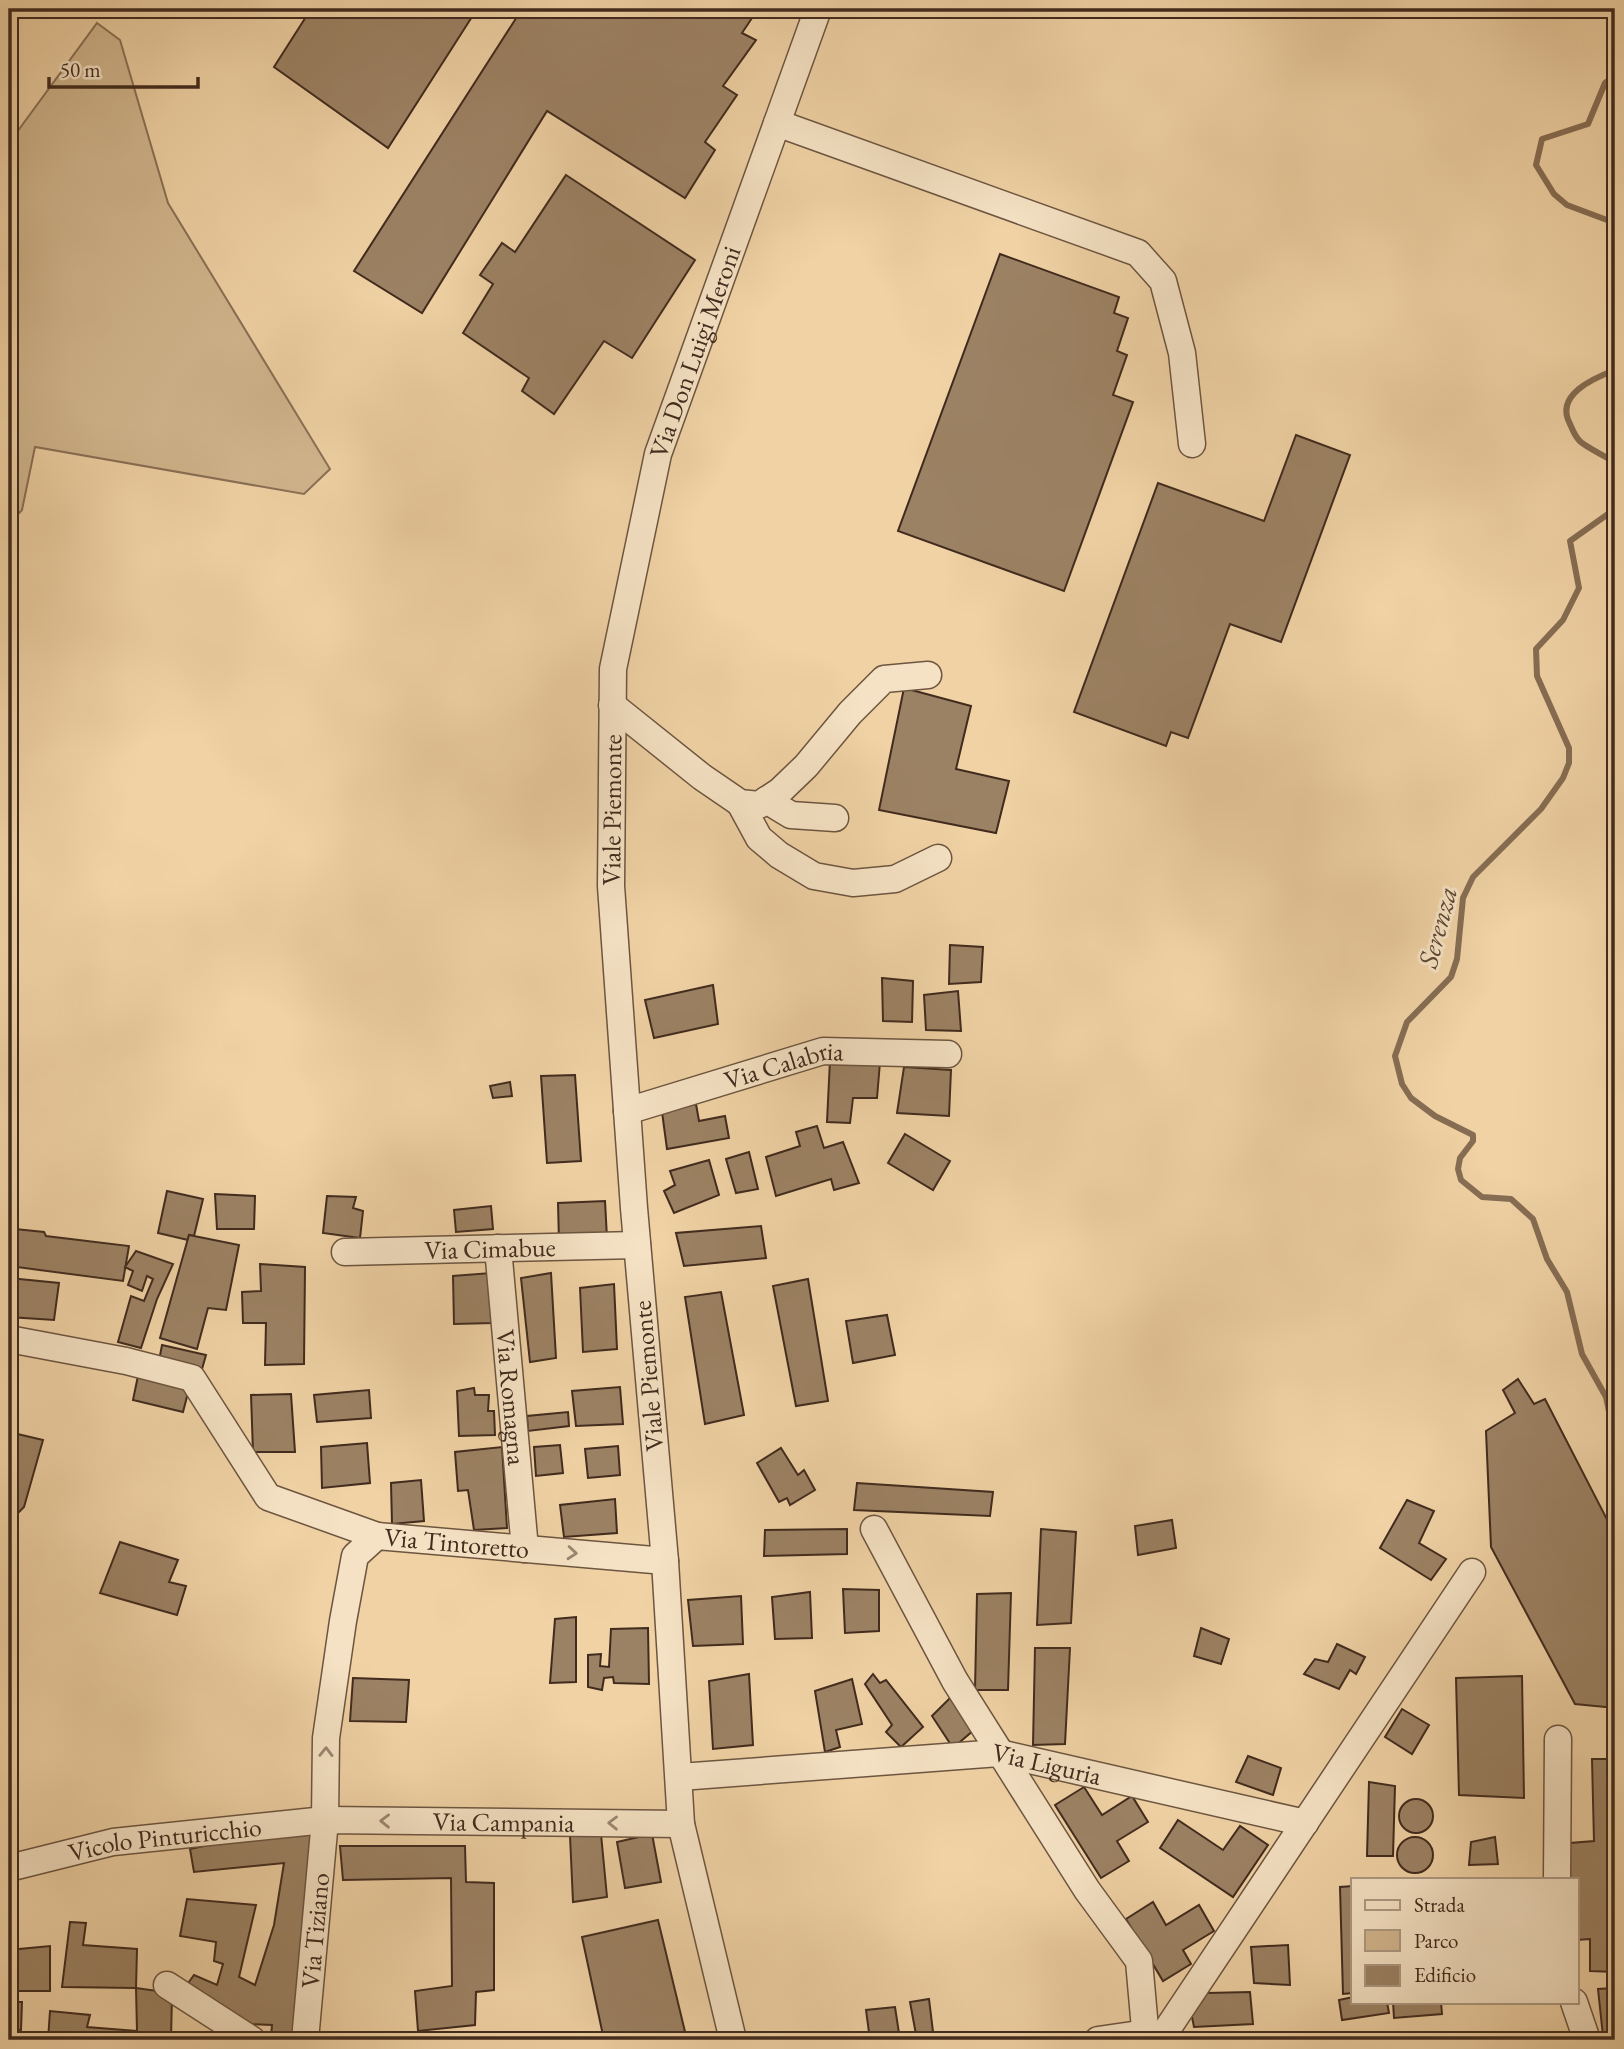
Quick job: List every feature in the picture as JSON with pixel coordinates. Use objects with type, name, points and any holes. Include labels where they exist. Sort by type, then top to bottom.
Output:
[{"type":"street","name":"Via Don Luigi Meroni","points":[[612,705],[613,669],[659,454],[818,9]]},
{"type":"street","points":[[777,123],[1138,253],[1163,281],[1182,353],[1192,444]]},
{"type":"street","points":[[612,705],[702,777],[740,803],[759,806],[780,791],[806,766],[850,713],[884,679],[929,675]]},
{"type":"street","name":"Viale Piemonte","points":[[612,705],[611,886],[626,1111],[664,1561],[681,1824],[733,2040]]},
{"type":"street","points":[[766,800],[791,815],[835,818]]},
{"type":"street","points":[[740,803],[759,838],[779,855],[814,876],[853,883],[895,880],[938,858]]},
{"type":"street","name":"Via Calabria","points":[[626,1111],[823,1051],[948,1054]]},
{"type":"street","name":"Via Cimabue","points":[[345,1252],[637,1245]]},
{"type":"street","name":"Via Romagna","points":[[498,1248],[525,1549]]},
{"type":"street","points":[[9,1339],[126,1361],[192,1378],[268,1497],[377,1536]]},
{"type":"street","name":"Via Liguria","points":[[874,1529],[955,1681],[999,1753],[1305,1823]]},
{"type":"street","name":"Via Tintoretto","points":[[325,1820],[326,1738],[343,1621],[355,1556],[377,1536],[664,1561]]},
{"type":"street","points":[[1151,2038],[1305,1823],[1472,1572]]},
{"type":"street","points":[[1558,1739],[1558,1878]]},
{"type":"street","points":[[680,1777],[999,1753],[1087,1890],[1139,1961],[1151,2038]]},
{"type":"street","name":"Via Campania","points":[[325,1820],[681,1824]]},
{"type":"street","name":"Vicolo Pinturicchio","points":[[9,1868],[113,1842],[325,1820]]},
{"type":"street","name":"Via Tiziano","points":[[305,2040],[325,1820]]},
{"type":"street","points":[[167,1985],[252,2040]]},
{"type":"street","points":[[1575,2004],[1587,2040]]},
{"type":"street","points":[[1098,2040],[1151,2038]]},
{"type":"green space","points":[[97,23],[120,40],[168,203],[330,469],[304,494],[35,447],[22,510],[9,524],[9,143]]},
{"type":"building","points":[[311,9],[477,9],[388,148],[274,67]]},
{"type":"building","points":[[522,9],[758,9],[742,33],[756,40],[723,86],[737,95],[705,142],[715,150],[685,198],[547,111],[422,313],[354,271]]},
{"type":"building","points":[[566,175],[695,260],[632,358],[604,341],[554,414],[522,391],[529,378],[463,333],[493,284],[480,275],[502,243],[515,252]]},
{"type":"building","points":[[1000,254],[1119,297],[1114,313],[1128,318],[1117,351],[1127,355],[1113,395],[1133,402],[1064,591],[898,531]]},
{"type":"building","points":[[1296,435],[1350,455],[1281,642],[1230,624],[1188,738],[1171,732],[1166,746],[1074,712],[1158,483],[1264,521]]},
{"type":"building","points":[[904,688],[971,706],[956,769],[1009,781],[996,833],[879,810]]},
{"type":"building","points":[[950,945],[983,947],[981,982],[949,984]]},
{"type":"building","points":[[882,978],[913,981],[912,1022],[883,1021]]},
{"type":"building","points":[[713,985],[718,1024],[654,1038],[645,1000]]},
{"type":"building","points":[[958,991],[961,1031],[926,1030],[924,995]]},
{"type":"building","points":[[830,1060],[880,1062],[877,1098],[853,1098],[850,1123],[827,1122]]},
{"type":"building","points":[[904,1067],[951,1070],[949,1116],[897,1113]]},
{"type":"building","points":[[575,1075],[581,1161],[547,1163],[541,1076]]},
{"type":"building","points":[[510,1082],[512,1096],[493,1098],[490,1086]]},
{"type":"building","points":[[696,1104],[699,1121],[725,1116],[729,1138],[667,1149],[662,1112]]},
{"type":"building","points":[[817,1126],[824,1148],[843,1142],[859,1183],[834,1190],[831,1179],[776,1196],[766,1157],[800,1146],[796,1132]]},
{"type":"building","points":[[905,1134],[950,1161],[933,1190],[888,1163]]},
{"type":"building","points":[[749,1152],[758,1189],[736,1193],[726,1159]]},
{"type":"building","points":[[709,1160],[719,1195],[674,1213],[664,1191],[675,1185],[670,1171]]},
{"type":"building","points":[[167,1191],[203,1199],[194,1236],[189,1235],[188,1240],[158,1233]]},
{"type":"building","points":[[215,1194],[255,1196],[254,1229],[217,1229]]},
{"type":"building","points":[[327,1196],[356,1197],[353,1208],[363,1211],[360,1238],[323,1233]]},
{"type":"building","points":[[605,1201],[607,1238],[559,1242],[558,1203]]},
{"type":"building","points":[[491,1206],[493,1229],[456,1232],[454,1210]]},
{"type":"building","points":[[761,1226],[766,1258],[684,1266],[676,1233]]},
{"type":"building","points":[[15,1229],[44,1232],[46,1236],[129,1246],[123,1281],[9,1266]]},
{"type":"building","points":[[189,1235],[239,1245],[226,1310],[208,1308],[197,1349],[160,1338]]},
{"type":"building","points":[[136,1251],[173,1264],[157,1299],[141,1348],[118,1342],[131,1296],[144,1301],[153,1279],[147,1276],[142,1291],[128,1285],[133,1271],[125,1267]]},
{"type":"building","points":[[260,1264],[305,1267],[304,1364],[265,1365],[266,1323],[243,1323],[242,1292],[261,1291]]},
{"type":"building","points":[[491,1273],[493,1323],[454,1324],[453,1276]]},
{"type":"building","points":[[551,1273],[556,1358],[530,1362],[521,1278]]},
{"type":"building","points":[[9,1278],[59,1283],[54,1320],[9,1317]]},
{"type":"building","points":[[808,1279],[828,1401],[796,1406],[773,1286]]},
{"type":"building","points":[[614,1284],[617,1349],[583,1352],[580,1288]]},
{"type":"building","points":[[721,1292],[744,1415],[705,1424],[685,1297]]},
{"type":"building","points":[[887,1315],[895,1355],[853,1363],[846,1321]]},
{"type":"building","points":[[162,1345],[206,1355],[200,1376],[158,1366]]},
{"type":"building","points":[[139,1371],[191,1381],[183,1412],[133,1400]]},
{"type":"building","points":[[1518,1379],[1534,1404],[1545,1399],[1615,1535],[1615,1708],[1575,1704],[1491,1547],[1486,1431],[1515,1413],[1503,1390]]},
{"type":"building","points":[[620,1387],[623,1424],[576,1426],[572,1391]]},
{"type":"building","points":[[474,1388],[475,1395],[489,1395],[488,1411],[494,1411],[495,1435],[459,1436],[457,1391]]},
{"type":"building","points":[[369,1390],[371,1418],[317,1422],[314,1395]]},
{"type":"building","points":[[291,1394],[295,1452],[253,1452],[251,1395]]},
{"type":"building","points":[[568,1412],[569,1426],[528,1431],[527,1416]]},
{"type":"building","points":[[9,1432],[43,1440],[24,1507],[9,1522]]},
{"type":"building","points":[[367,1443],[370,1483],[322,1488],[321,1447]]},
{"type":"building","points":[[560,1445],[563,1473],[536,1476],[534,1447]]},
{"type":"building","points":[[618,1446],[620,1475],[588,1478],[585,1449]]},
{"type":"building","points":[[502,1447],[507,1528],[474,1530],[468,1490],[458,1491],[455,1452]]},
{"type":"building","points":[[781,1448],[798,1475],[804,1470],[815,1490],[790,1505],[787,1498],[779,1502],[757,1463]]},
{"type":"building","points":[[421,1480],[424,1521],[392,1524],[391,1483]]},
{"type":"building","points":[[857,1483],[993,1492],[990,1516],[854,1510]]},
{"type":"building","points":[[615,1499],[617,1533],[564,1537],[560,1505]]},
{"type":"building","points":[[1407,1500],[1434,1511],[1419,1543],[1446,1559],[1431,1580],[1380,1548]]},
{"type":"building","points":[[1172,1520],[1176,1548],[1138,1555],[1135,1526]]},
{"type":"building","points":[[847,1529],[847,1554],[764,1556],[765,1530]]},
{"type":"building","points":[[1041,1529],[1076,1532],[1071,1623],[1037,1625]]},
{"type":"building","points":[[120,1542],[178,1560],[169,1582],[186,1586],[177,1615],[100,1593]]},
{"type":"building","points":[[843,1589],[879,1590],[879,1631],[845,1633]]},
{"type":"building","points":[[810,1592],[812,1638],[775,1639],[772,1597]]},
{"type":"building","points":[[1011,1593],[1008,1690],[975,1690],[977,1594]]},
{"type":"building","points":[[741,1596],[743,1644],[693,1646],[688,1600]]},
{"type":"building","points":[[576,1617],[576,1682],[550,1683],[555,1619]]},
{"type":"building","points":[[648,1628],[649,1684],[614,1683],[613,1677],[604,1678],[602,1690],[588,1687],[588,1655],[601,1654],[600,1666],[609,1667],[611,1629]]},
{"type":"building","points":[[1201,1628],[1229,1639],[1221,1664],[1194,1656]]},
{"type":"building","points":[[1337,1644],[1365,1657],[1356,1674],[1350,1670],[1339,1689],[1304,1674],[1315,1659],[1328,1662]]},
{"type":"building","points":[[1035,1648],[1070,1648],[1065,1744],[1033,1745]]},
{"type":"building","points":[[749,1674],[753,1745],[713,1749],[709,1681]]},
{"type":"building","points":[[873,1674],[880,1683],[886,1680],[923,1727],[901,1747],[886,1732],[892,1725],[865,1684]]},
{"type":"building","points":[[1522,1676],[1524,1798],[1459,1795],[1456,1678]]},
{"type":"building","points":[[353,1678],[409,1680],[406,1722],[350,1721]]},
{"type":"building","points":[[852,1679],[862,1724],[836,1730],[840,1747],[825,1752],[815,1691]]},
{"type":"building","points":[[953,1695],[975,1729],[953,1748],[932,1716]]},
{"type":"building","points":[[1402,1709],[1429,1725],[1412,1754],[1385,1737]]},
{"type":"building","points":[[1248,1756],[1281,1768],[1273,1795],[1236,1782]]},
{"type":"building","points":[[1592,1759],[1615,1759],[1615,1972],[1590,1971],[1590,1939],[1578,1940],[1578,1878],[1570,1878],[1570,1843],[1594,1841]]},
{"type":"building","points":[[1369,1782],[1395,1786],[1393,1856],[1367,1856]]},
{"type":"building","points":[[1084,1787],[1102,1815],[1132,1796],[1148,1822],[1117,1841],[1129,1861],[1101,1878],[1055,1805]]},
{"type":"building","points":[[1416,1799],[1428,1804],[1433,1816],[1428,1828],[1416,1833],[1404,1828],[1399,1816],[1404,1804]]},
{"type":"building","points":[[1178,1820],[1223,1850],[1240,1826],[1268,1845],[1233,1897],[1160,1848]]},
{"type":"building","points":[[313,1829],[299,2040],[271,2037],[272,2025],[245,2024],[181,1993],[194,1975],[217,1985],[223,1964],[214,1961],[216,1942],[180,1936],[187,1899],[256,1905],[239,1977],[255,1985],[274,1925],[284,1863],[194,1872],[190,1849],[277,1830]]},
{"type":"building","points":[[601,1834],[607,1897],[573,1902],[570,1836]]},
{"type":"building","points":[[652,1834],[661,1882],[625,1888],[617,1842]]},
{"type":"building","points":[[1415,1837],[1427,1843],[1433,1855],[1427,1867],[1415,1873],[1403,1867],[1397,1855],[1403,1843]]},
{"type":"building","points":[[1495,1837],[1498,1864],[1469,1865],[1471,1842]]},
{"type":"building","points":[[340,1846],[465,1846],[466,1882],[494,1883],[494,1990],[476,1992],[475,2025],[418,2031],[415,1991],[452,1986],[451,1878],[343,1880]]},
{"type":"building","points":[[1351,1886],[1351,1993],[1343,1994],[1340,1887]]},
{"type":"building","points":[[1153,1902],[1166,1925],[1199,1905],[1214,1931],[1183,1950],[1191,1964],[1163,1981],[1126,1919]]},
{"type":"building","points":[[658,1920],[687,2040],[604,2040],[582,1937]]},
{"type":"building","points":[[70,1922],[86,1923],[83,1945],[137,1949],[136,1988],[62,1987]]},
{"type":"building","points":[[1288,1945],[1290,1985],[1254,1983],[1251,1947]]},
{"type":"building","points":[[50,1946],[50,1991],[9,1991],[9,1950]]},
{"type":"building","points":[[136,1988],[172,1993],[171,2040],[48,2040],[50,2011],[90,2015],[87,2027],[137,2031]]},
{"type":"building","points":[[1615,1988],[1615,2037],[1603,2036],[1598,1989]]},
{"type":"building","points":[[1250,1992],[1253,2024],[1194,2027],[1191,2012],[1206,1993]]},
{"type":"building","points":[[1351,1997],[1351,2004],[1387,2004],[1389,2013],[1342,2020],[1339,2000]]},
{"type":"building","points":[[929,1999],[934,2040],[917,2040],[910,2002]]},
{"type":"building","points":[[9,2002],[22,2002],[21,2030],[9,2029]]},
{"type":"building","points":[[1393,2004],[1441,2004],[1442,2014],[1394,2018]]},
{"type":"building","points":[[895,2007],[900,2040],[870,2040],[866,2010]]},
{"type":"waterway","name":"Serenza","points":[[1615,76],[1605,83],[1588,124],[1542,139],[1536,165],[1554,194],[1567,205],[1615,223]]},
{"type":"waterway","name":"Serenza","points":[[1615,370],[1579,389],[1567,404],[1566,414],[1580,441],[1615,462]]},
{"type":"waterway","name":"Serenza","points":[[1615,509],[1570,541],[1579,588],[1563,620],[1536,649],[1537,676],[1569,748],[1569,763],[1563,778],[1541,809],[1473,877],[1463,898],[1457,959],[1451,977],[1407,1022],[1395,1056],[1402,1084],[1411,1098],[1435,1116],[1473,1135],[1473,1141],[1460,1158],[1458,1169],[1461,1180],[1482,1197],[1511,1199],[1533,1219],[1547,1259],[1567,1292],[1582,1354],[1606,1397],[1615,1441]]}]
